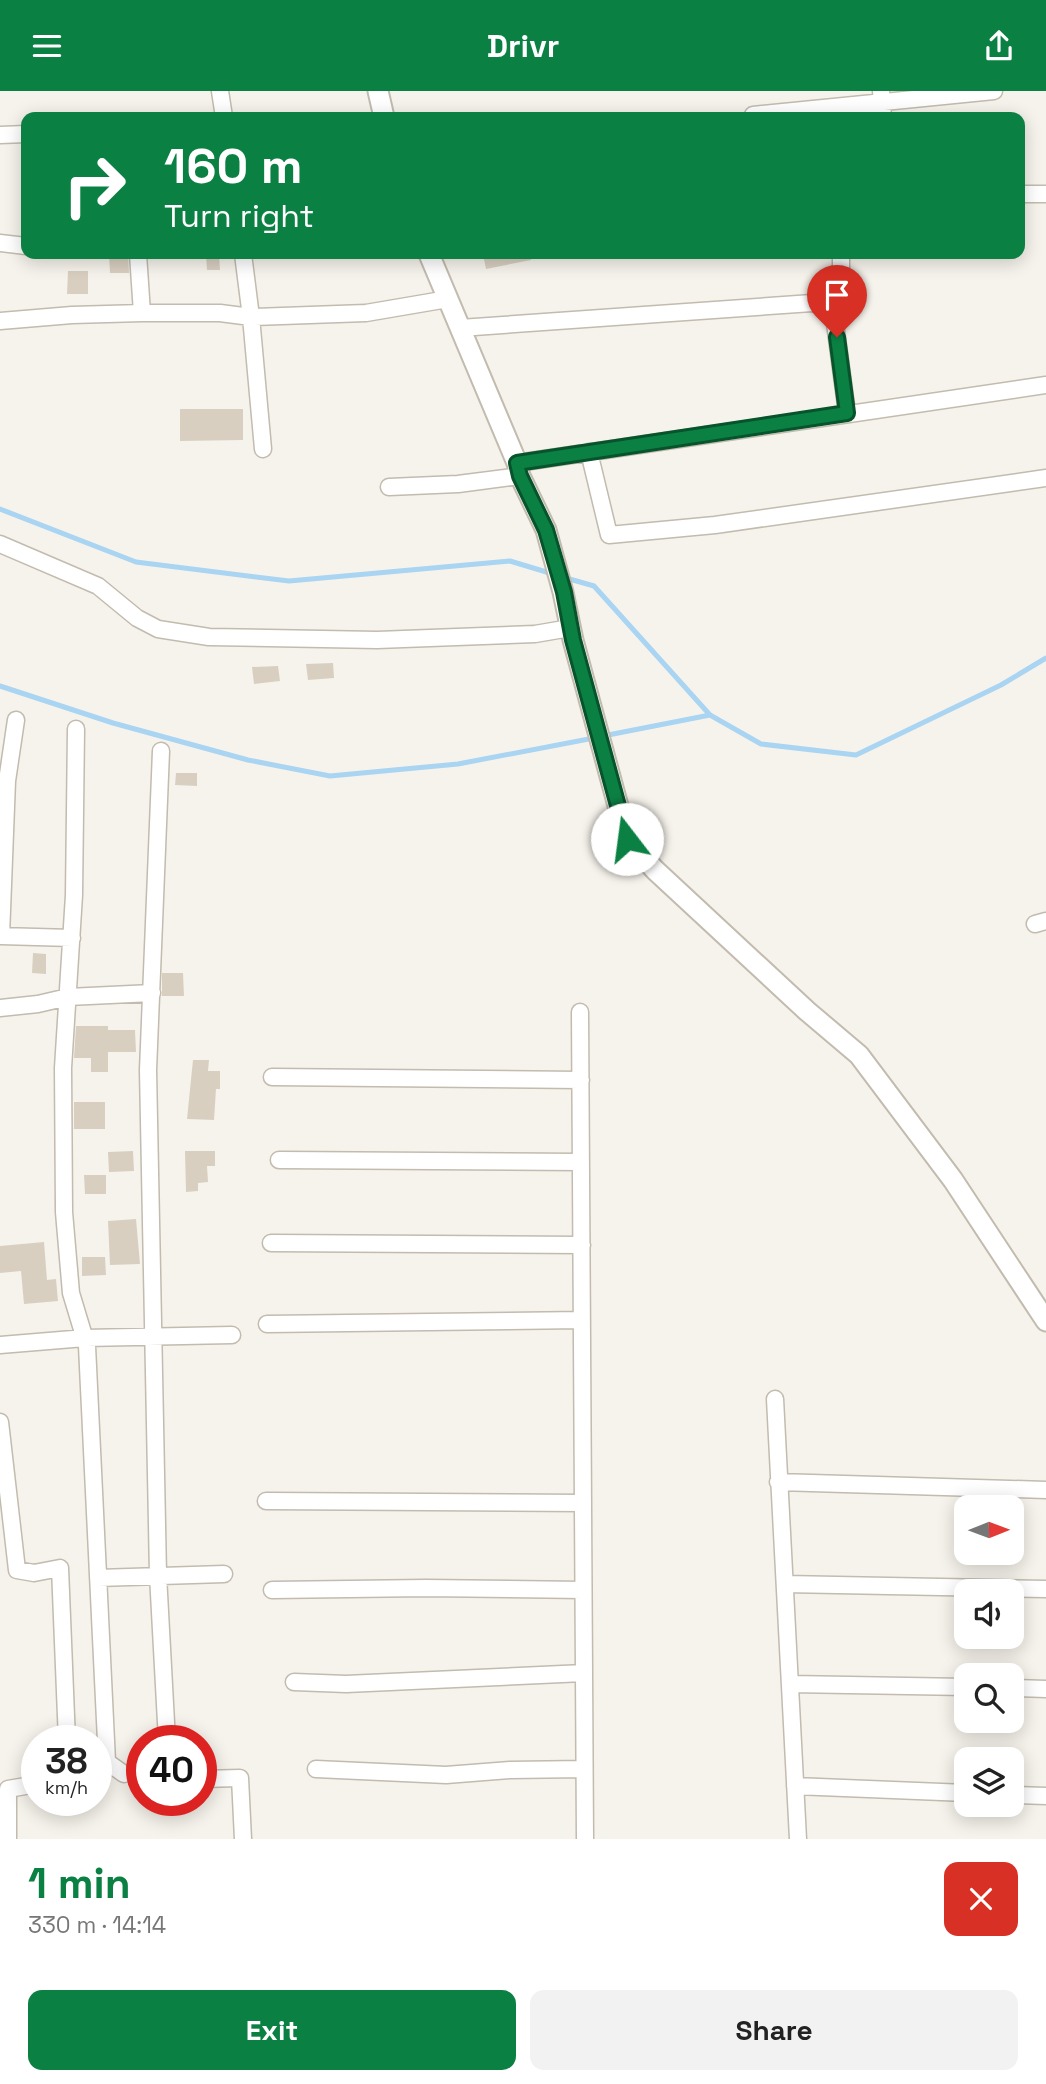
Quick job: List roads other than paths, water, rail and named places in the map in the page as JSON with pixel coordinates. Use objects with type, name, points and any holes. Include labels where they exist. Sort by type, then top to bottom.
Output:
[{"type":"street","points":[[220,91],[223,112]]},
{"type":"street","points":[[378,91],[383,112]]},
{"type":"street","points":[[785,112],[994,91]]},
{"type":"street","points":[[0,135],[21,134]]},
{"type":"street","points":[[1025,194],[1046,194]]},
{"type":"street","points":[[0,243],[21,245]]},
{"type":"street","points":[[138,259],[142,313]]},
{"type":"street","points":[[244,259],[263,449]]},
{"type":"street","points":[[431,259],[546,530],[627,839],[654,870],[807,1011],[859,1055],[953,1180],[1046,1321]]},
{"type":"street","points":[[826,306],[841,282],[841,259]]},
{"type":"street","points":[[0,321],[142,313],[220,313],[251,317],[366,313],[448,299]]},
{"type":"street","points":[[460,328],[812,303],[826,306],[834,316],[847,413]]},
{"type":"street","points":[[390,487],[458,484],[589,452],[1046,384]]},
{"type":"street","points":[[589,452],[609,535],[715,525],[1046,478]]},
{"type":"street","points":[[0,544],[98,586],[137,618],[159,629],[209,637],[377,639],[535,634],[570,628]]},
{"type":"street","points":[[16,720],[7,781],[1,936],[72,939]]},
{"type":"street","points":[[76,729],[72,939],[63,1068],[64,1212],[71,1293],[87,1346],[107,1762],[124,1774]]},
{"type":"street","points":[[161,751],[148,1070],[158,1575],[166,1725]]},
{"type":"street","points":[[0,1008],[38,1004],[68,997],[152,993]]},
{"type":"street","points":[[580,1012],[585,1839]]},
{"type":"street","points":[[272,1077],[580,1080]]},
{"type":"street","points":[[279,1160],[581,1162]]},
{"type":"street","points":[[271,1243],[582,1245]]},
{"type":"street","points":[[267,1324],[582,1320]]},
{"type":"street","points":[[0,1345],[85,1338],[232,1335]]},
{"type":"street","points":[[775,1399],[798,1839]]},
{"type":"street","points":[[0,1422],[17,1570],[34,1573],[60,1568],[66,1725]]},
{"type":"street","points":[[778,1482],[1046,1490]]},
{"type":"street","points":[[266,1501],[583,1503]]},
{"type":"street","points":[[98,1578],[224,1574]]},
{"type":"street","points":[[785,1584],[1046,1589]]},
{"type":"street","points":[[272,1590],[426,1588],[583,1591]]},
{"type":"street","points":[[294,1682],[346,1684],[584,1673]]},
{"type":"street","points":[[790,1684],[954,1687]]},
{"type":"street","points":[[1024,1688],[1046,1689]]},
{"type":"street","points":[[316,1769],[446,1775],[510,1770],[584,1769]]},
{"type":"street","points":[[217,1779],[240,1778],[243,1839]]},
{"type":"street","points":[[795,1786],[954,1793]]},
{"type":"street","points":[[8,1839],[8,1789],[21,1787]]},
{"type":"street","points":[[1024,1795],[1046,1796]]},
{"type":"waterway","points":[[0,509],[136,562],[289,581],[510,561],[553,574]]},
{"type":"waterway","points":[[566,578],[594,586],[710,715]]},
{"type":"waterway","points":[[603,736],[710,715],[761,744],[856,755],[1001,685],[1046,658]]},
{"type":"waterway","points":[[0,686],[113,723],[248,760],[330,776],[458,764],[594,738]]}]
